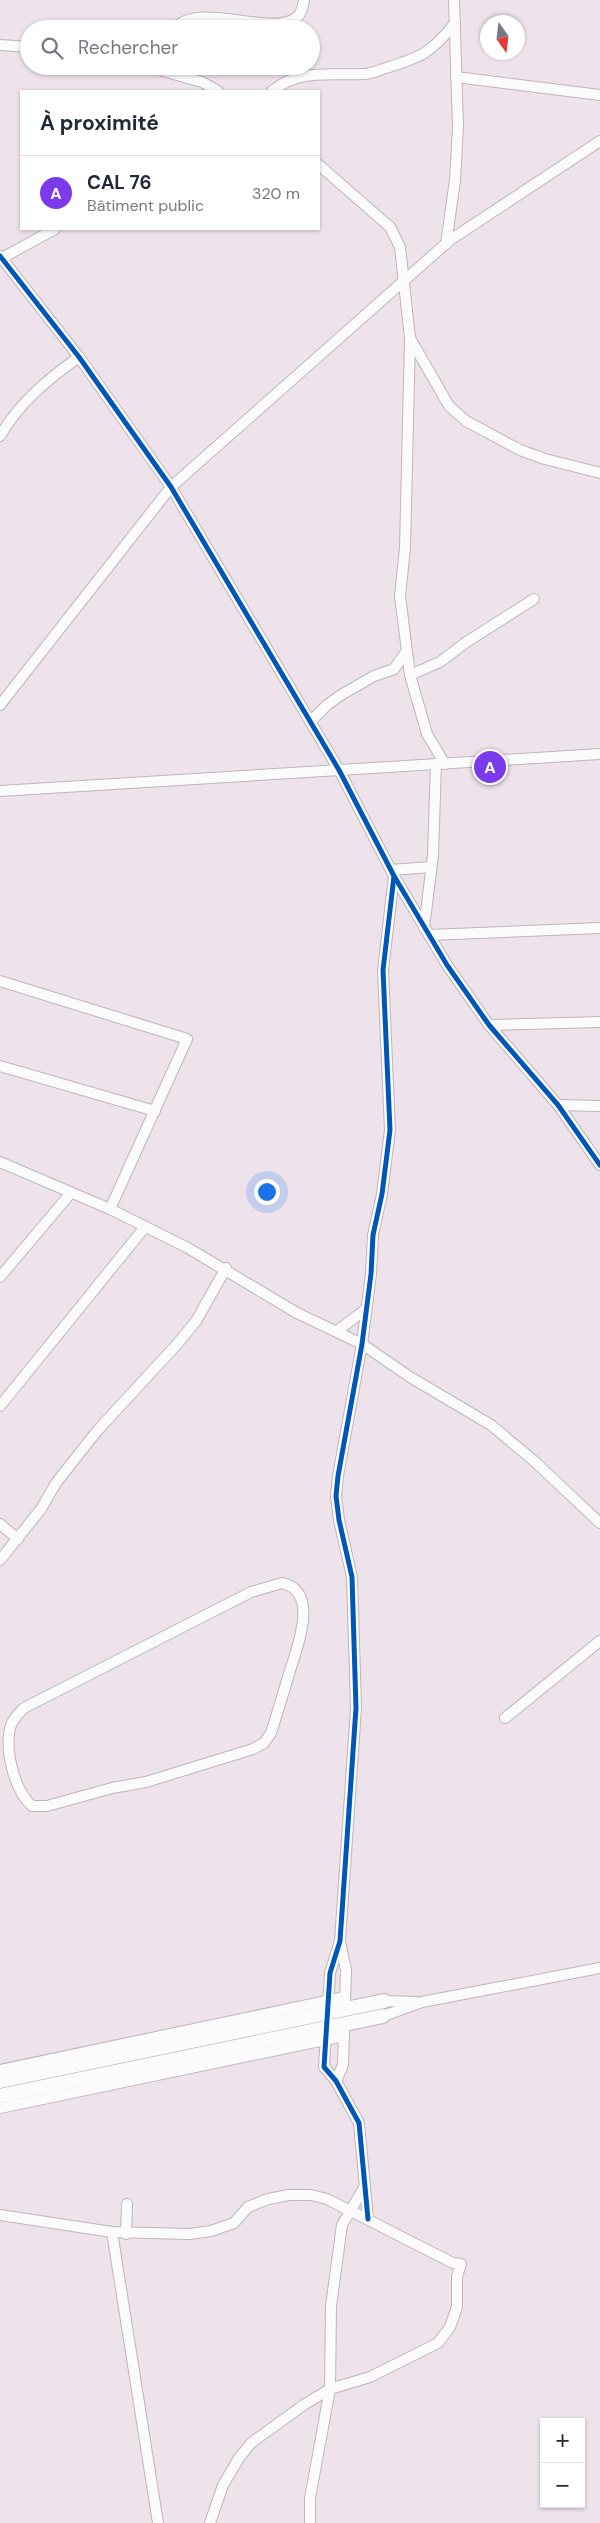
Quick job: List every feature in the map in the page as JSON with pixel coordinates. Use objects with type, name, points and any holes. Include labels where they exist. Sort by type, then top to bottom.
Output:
[{"type":"main road","points":[[0,2081],[345,2002],[384,2001]]},
{"type":"main road","points":[[0,2096],[326,2034],[344,2030],[383,2016]]},
{"type":"street","points":[[290,20],[297,17],[302,9],[304,0]]},
{"type":"street","points":[[446,244],[455,180],[458,127],[454,0]]},
{"type":"street","points":[[181,20],[191,14],[203,12],[272,20]]},
{"type":"street","points":[[320,75],[367,74],[405,63],[426,53],[437,45],[455,23]]},
{"type":"street","points":[[0,46],[20,47]]},
{"type":"street","points":[[182,75],[202,82],[216,90]]},
{"type":"street","points":[[274,90],[290,79],[304,75]]},
{"type":"street","points":[[456,77],[600,95]]},
{"type":"street","points":[[0,705],[170,487],[446,244],[547,174],[600,141]]},
{"type":"street","points":[[320,166],[390,227],[400,247],[410,338],[405,531],[400,596],[410,675],[427,734],[441,764],[427,932]]},
{"type":"street","points":[[53,230],[1,257],[79,357],[170,487],[339,770],[393,873],[447,965],[488,1025],[558,1105],[600,1165]]},
{"type":"street","points":[[410,338],[449,406],[466,421],[520,450],[545,459],[600,473]]},
{"type":"street","points":[[0,436],[16,412],[47,380],[79,357]]},
{"type":"street","points":[[410,675],[440,662],[465,643],[534,598]]},
{"type":"street","points":[[310,722],[326,705],[341,695],[374,676],[394,669],[406,652]]},
{"type":"street","points":[[0,791],[600,754]]},
{"type":"street","points":[[393,873],[431,867]]},
{"type":"street","points":[[368,2219],[359,2123],[336,2081],[324,2067],[330,1973],[340,1942],[356,1708],[352,1577],[339,1520],[336,1496],[362,1344],[373,1235],[382,1194],[390,1130],[383,970],[393,873]]},
{"type":"street","points":[[427,932],[600,928]]},
{"type":"street","points":[[0,981],[187,1039],[110,1209]]},
{"type":"street","points":[[488,1025],[600,1022]]},
{"type":"street","points":[[0,1066],[155,1111]]},
{"type":"street","points":[[558,1105],[600,1106]]},
{"type":"street","points":[[0,1162],[70,1194],[110,1209],[226,1268],[297,1313],[362,1344],[410,1377],[490,1426],[534,1460],[600,1523]]},
{"type":"street","points":[[2,1272],[70,1194]]},
{"type":"street","points":[[0,1406],[145,1227]]},
{"type":"street","points":[[0,1560],[41,1509],[56,1483],[97,1431],[179,1342],[198,1316],[226,1268]]},
{"type":"street","points":[[338,1331],[366,1309]]},
{"type":"street","points":[[0,1524],[18,1539]]},
{"type":"street","points":[[282,1583],[297,1590],[303,1611],[302,1629],[271,1733],[264,1744],[146,1782],[112,1788],[74,1800],[39,1807],[32,1806],[22,1796],[16,1778],[9,1738],[10,1726],[24,1708],[251,1592],[282,1583]]},
{"type":"street","points":[[505,1718],[600,1641]]},
{"type":"street","points":[[336,2081],[343,2065],[346,1970],[340,1942]]},
{"type":"street","points":[[383,2016],[422,2002],[600,1968]]},
{"type":"street","points":[[384,2001],[422,2002]]},
{"type":"street","points":[[0,2070],[328,2006]]},
{"type":"street","points":[[0,2108],[326,2034]]},
{"type":"street","points":[[310,2523],[310,2498],[330,2390],[331,2306],[342,2225],[365,2186]]},
{"type":"street","points":[[0,2215],[126,2234],[190,2234],[211,2231],[234,2223],[248,2207],[268,2199],[289,2195],[311,2195],[327,2199],[453,2263],[461,2264],[458,2277],[457,2306],[450,2327],[438,2343],[370,2377],[330,2390],[305,2404],[251,2443],[239,2458],[223,2485],[210,2523]]},
{"type":"street","points":[[126,2234],[127,2204]]},
{"type":"street","points":[[112,2232],[158,2523]]},
{"type":"cycle path","points":[[0,256],[79,357],[171,487],[339,770],[394,876],[447,965],[489,1025],[558,1105],[600,1165]]},
{"type":"cycle path","points":[[368,2219],[359,2123],[336,2081],[324,2067],[330,1973],[340,1941],[356,1708],[352,1577],[339,1520],[336,1496],[362,1344],[371,1274],[373,1235],[382,1194],[390,1130],[383,970],[394,876]]},
{"type":"place","name":"CAL 76","points":[[490,767]]}]
